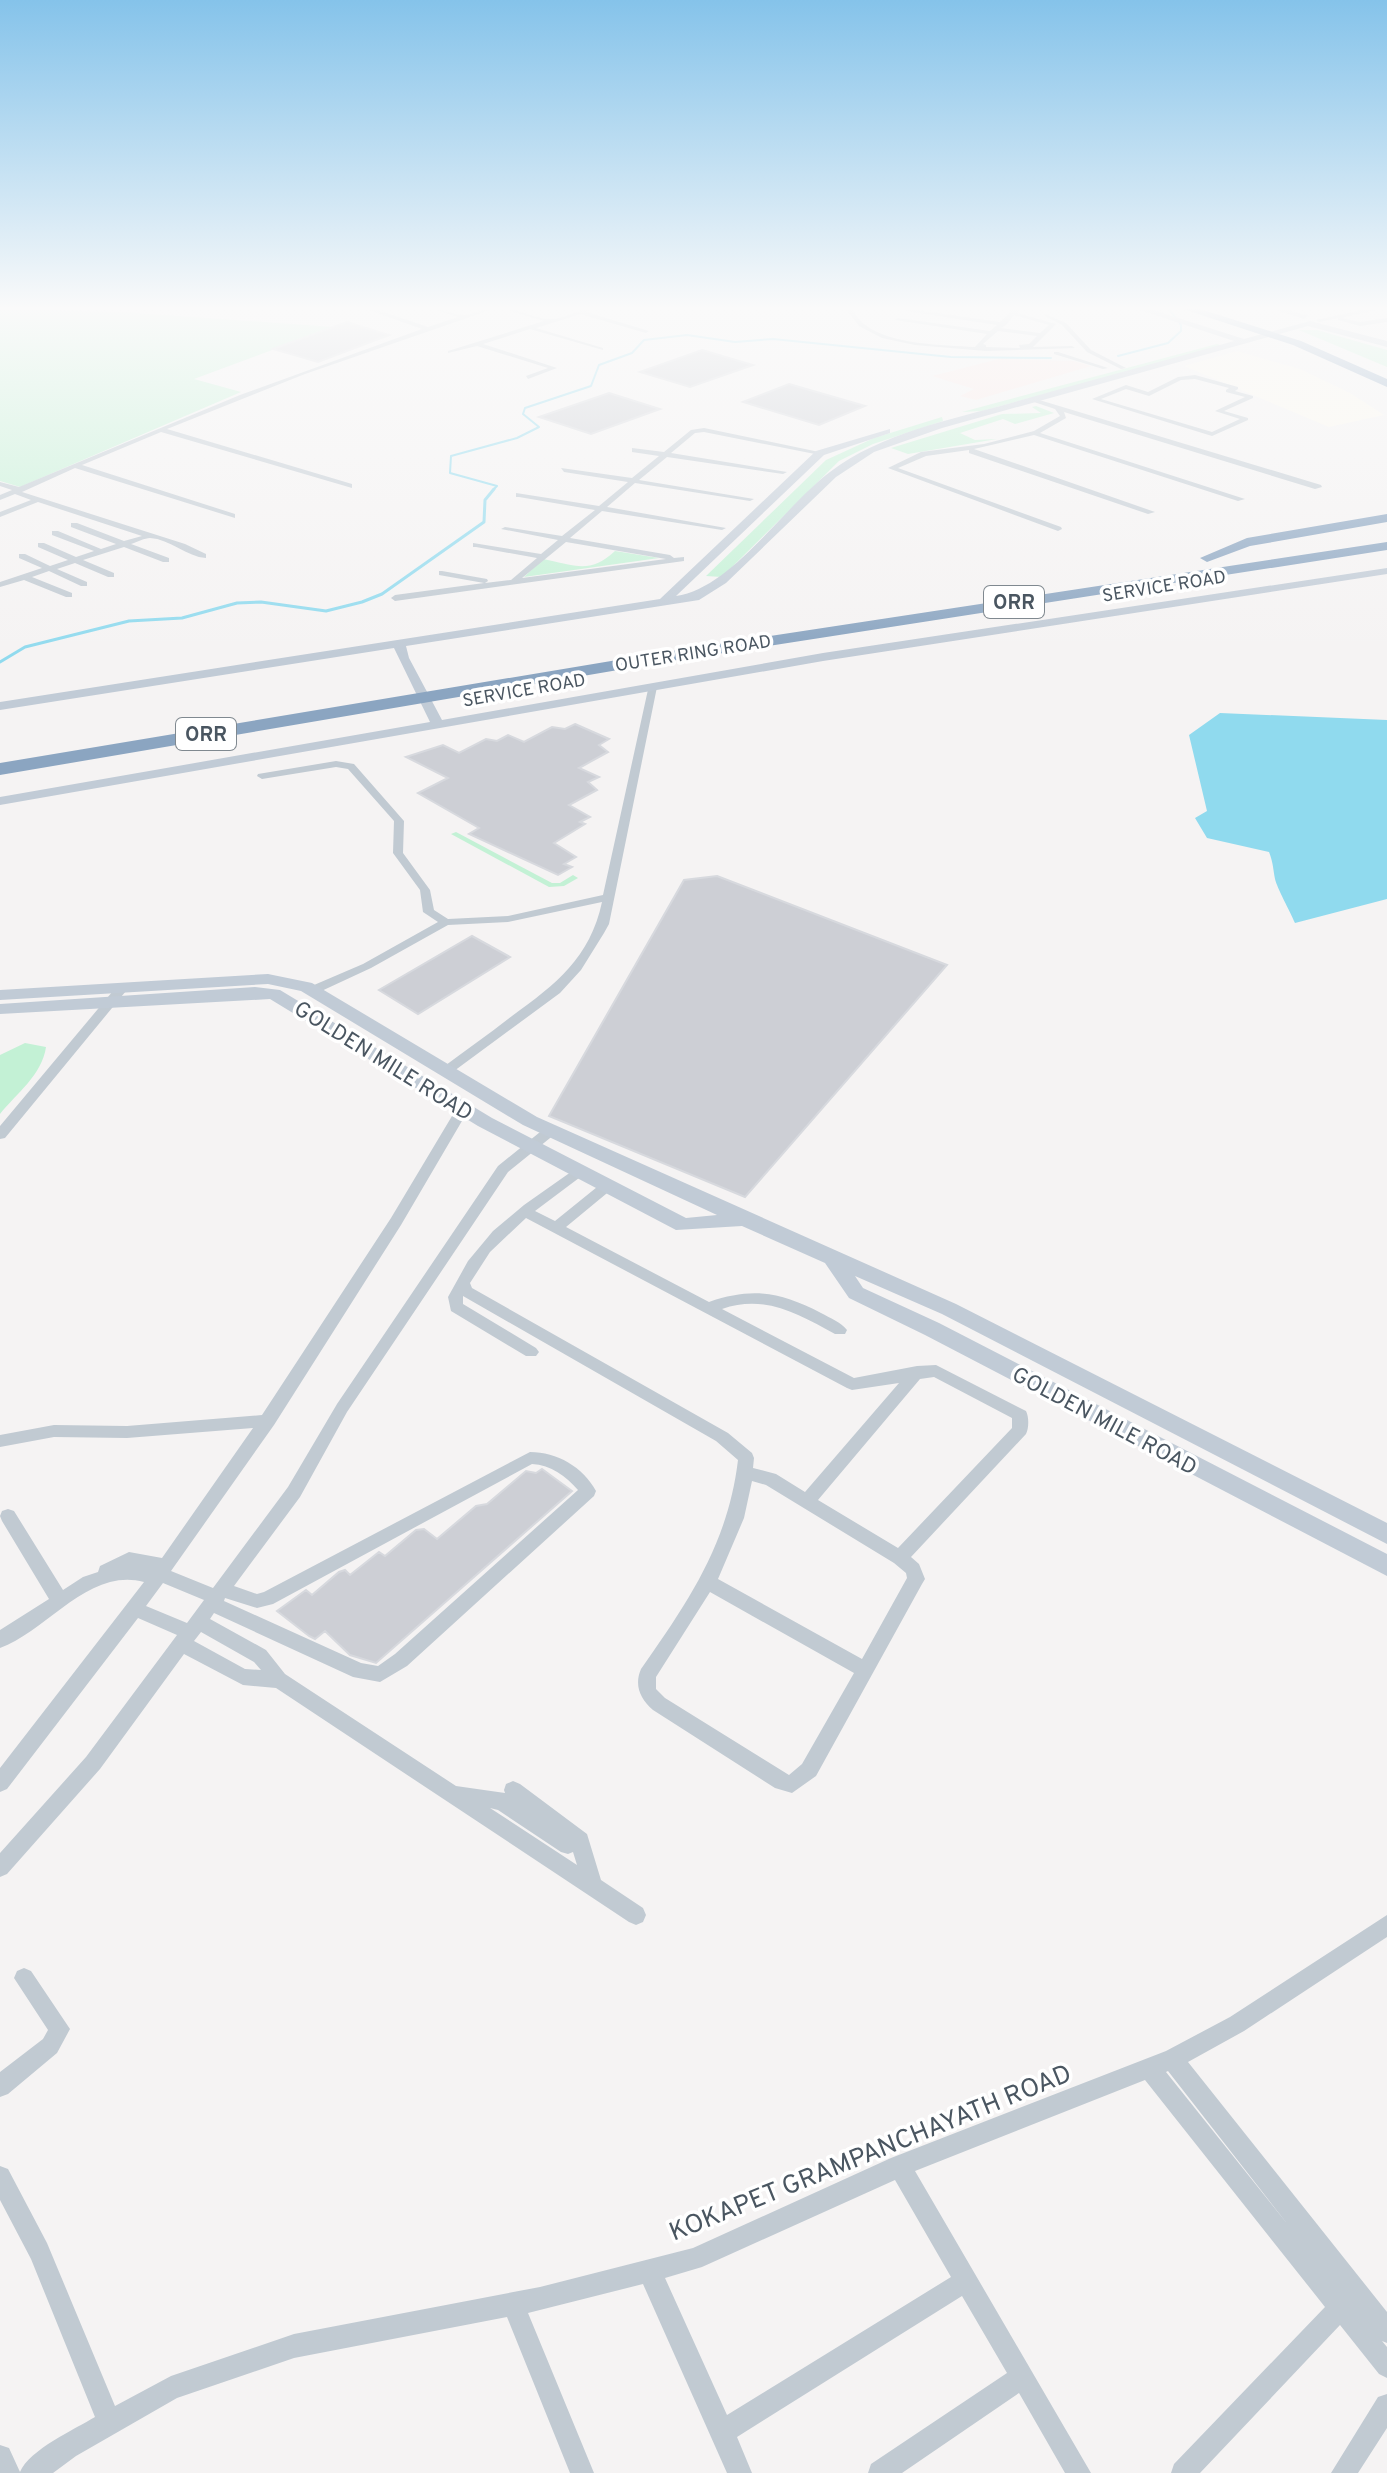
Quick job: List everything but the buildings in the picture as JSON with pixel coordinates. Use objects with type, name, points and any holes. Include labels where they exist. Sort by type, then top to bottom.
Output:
[{"type":"highway","points":[[1207,558],[1247,542],[1387,518]]},
{"type":"highway","name":"OUTER RING ROAD","points":[[707,643],[1207,558],[1387,534]]},
{"type":"highway","name":"OUTER RING ROAD","points":[[0,752],[707,643],[1387,546]]},
{"type":"highway","name":"OUTER RING ROAD","points":[[0,769],[409,691]]},
{"type":"main road","points":[[653,602],[673,595],[766,501],[820,453],[916,424]]},
{"type":"main road","points":[[0,706],[695,597],[722,581],[851,460],[909,435],[945,424]]},
{"type":"main road","name":"SERVICE ROAD","points":[[0,801],[704,678],[1387,571]]},
{"type":"main road","points":[[691,577],[722,581]]},
{"type":"main road","points":[[399,641],[403,658],[437,723]]},
{"type":"main road","name":"GOLDEN MILE ROAD","points":[[0,1009],[268,979],[289,981],[550,1131],[834,1261],[878,1276],[949,1309],[1387,1534]]},
{"type":"main road","name":"GOLDEN MILE ROAD","points":[[0,995],[274,994],[529,1147],[683,1225],[744,1219]]},
{"type":"main road","name":"GOLDEN MILE ROAD","points":[[834,1261],[856,1293],[932,1329],[1387,1566]]},
{"type":"street","points":[[0,500],[175,424]]},
{"type":"street","points":[[1052,424],[1035,433],[902,460],[892,468],[1058,529]]},
{"type":"street","points":[[1112,424],[1318,487]]},
{"type":"street","points":[[1180,424],[1212,434],[1234,424]]},
{"type":"street","points":[[162,430],[349,486]]},
{"type":"street","points":[[514,581],[540,556],[693,431],[704,430],[820,453]]},
{"type":"street","points":[[1035,433],[1241,499]]},
{"type":"street","points":[[964,448],[1151,512]]},
{"type":"street","points":[[635,450],[783,472]]},
{"type":"street","points":[[76,466],[232,516]]},
{"type":"street","points":[[564,470],[750,499]]},
{"type":"street","points":[[0,483],[203,556]]},
{"type":"street","points":[[519,495],[722,528]]},
{"type":"street","points":[[0,515],[39,499]]},
{"type":"street","points":[[0,500],[45,509]]},
{"type":"street","points":[[74,525],[166,560]]},
{"type":"street","points":[[395,598],[686,559],[505,529]]},
{"type":"street","points":[[55,533],[102,552]]},
{"type":"street","points":[[0,585],[151,535]]},
{"type":"street","points":[[41,545],[111,575]]},
{"type":"street","points":[[476,545],[540,556]]},
{"type":"street","points":[[22,556],[84,584]]},
{"type":"street","points":[[442,573],[497,583]]},
{"type":"street","points":[[25,577],[69,595]]},
{"type":"street","points":[[446,1071],[570,979],[603,924],[605,898],[614,876],[652,687]]},
{"type":"street","points":[[262,776],[336,764],[351,766],[399,821],[398,853],[425,890],[429,912],[446,922]]},
{"type":"street","points":[[311,991],[367,966],[446,922],[508,919],[605,898]]},
{"type":"street","points":[[0,1135],[116,995]]},
{"type":"street","points":[[0,1783],[134,1609],[268,1421],[399,1220],[463,1109]]},
{"type":"street","points":[[0,1867],[93,1763],[294,1492],[342,1408],[503,1169],[550,1131]]},
{"type":"street","points":[[531,1352],[456,1307],[455,1297],[474,1259],[491,1237],[578,1172]]},
{"type":"street","points":[[556,1228],[607,1186]]},
{"type":"street","points":[[526,1212],[852,1384],[869,1384],[917,1372],[936,1371],[1013,1410],[1022,1423],[1020,1430],[900,1558]]},
{"type":"street","points":[[463,1283],[471,1295],[722,1437],[746,1458],[736,1511],[709,1583],[647,1675],[645,1686],[659,1704],[782,1782],[792,1784],[809,1770],[916,1579],[913,1569],[900,1558],[770,1479],[745,1473]]},
{"type":"street","points":[[709,1308],[736,1297],[764,1295],[789,1303],[840,1330]]},
{"type":"street","points":[[807,1501],[917,1372]]},
{"type":"street","points":[[0,1441],[54,1431],[127,1432],[268,1421]]},
{"type":"street","points":[[0,1640],[89,1582],[130,1571],[160,1573],[217,1597],[249,1621],[359,1671],[380,1674],[425,1639],[588,1491],[580,1479],[555,1463],[530,1458],[262,1601],[249,1621]]},
{"type":"street","points":[[8,1516],[60,1601]]},
{"type":"street","points":[[709,1583],[866,1671]]},
{"type":"street","points":[[217,1597],[262,1601]]},
{"type":"street","points":[[134,1609],[191,1633],[260,1656],[279,1680],[636,1915]]},
{"type":"street","points":[[191,1633],[243,1677],[279,1680]]},
{"type":"street","points":[[513,1790],[580,1841],[592,1885]]},
{"type":"street","points":[[454,1794],[502,1801],[568,1845]]},
{"type":"street","name":"KOKAPET GRAMPANCHAYATH ROAD","points":[[32,2473],[67,2447],[171,2388],[294,2346],[513,2304],[694,2259],[899,2166],[1172,2059],[1237,2024],[1387,1925]]},
{"type":"street","points":[[0,2086],[50,2046],[60,2029],[24,1978]]},
{"type":"street","points":[[1172,2059],[1347,2300],[1387,2366]]},
{"type":"street","points":[[1149,2068],[1347,2300],[1387,2331]]},
{"type":"street","points":[[899,2166],[1079,2473]]},
{"type":"street","points":[[0,2177],[39,2251],[110,2423]]},
{"type":"street","points":[[649,2270],[740,2473]]},
{"type":"street","points":[[722,2432],[966,2281]]},
{"type":"street","points":[[1183,2473],[1347,2300]]},
{"type":"street","points":[[513,2304],[582,2473]]},
{"type":"street","points":[[880,2473],[1022,2377]]},
{"type":"street","points":[[1343,2473],[1387,2406]]},
{"type":"street","points":[[0,2457],[8,2473]]},
{"type":"green space","points":[[0,424],[166,424],[20,487],[0,481]]},
{"type":"green space","points":[[918,424],[933,424],[873,444],[839,461],[722,577],[706,576],[826,460],[874,438]]},
{"type":"green space","points":[[968,424],[986,424],[960,433],[975,440],[997,439],[908,454],[891,448]]},
{"type":"green space","points":[[615,551],[659,558],[524,577],[543,559],[589,566]]},
{"type":"green space","points":[[456,832],[552,883],[560,883],[573,875],[578,878],[564,886],[549,887],[451,834]]},
{"type":"green space","points":[[25,1043],[46,1047],[44,1057],[28,1083],[0,1114],[0,1055]]},
{"type":"water","points":[[1220,713],[1387,720],[1387,899],[1295,923],[1276,883],[1269,852],[1207,838],[1195,818],[1207,811],[1189,735]]},
{"type":"waterway","points":[[494,489],[497,486],[450,473],[451,456],[517,438],[539,427],[536,424]]},
{"type":"waterway","points":[[0,662],[25,647],[129,621],[182,618],[237,603],[261,602],[326,611],[362,602],[382,594],[484,522],[485,500],[494,489]]}]
